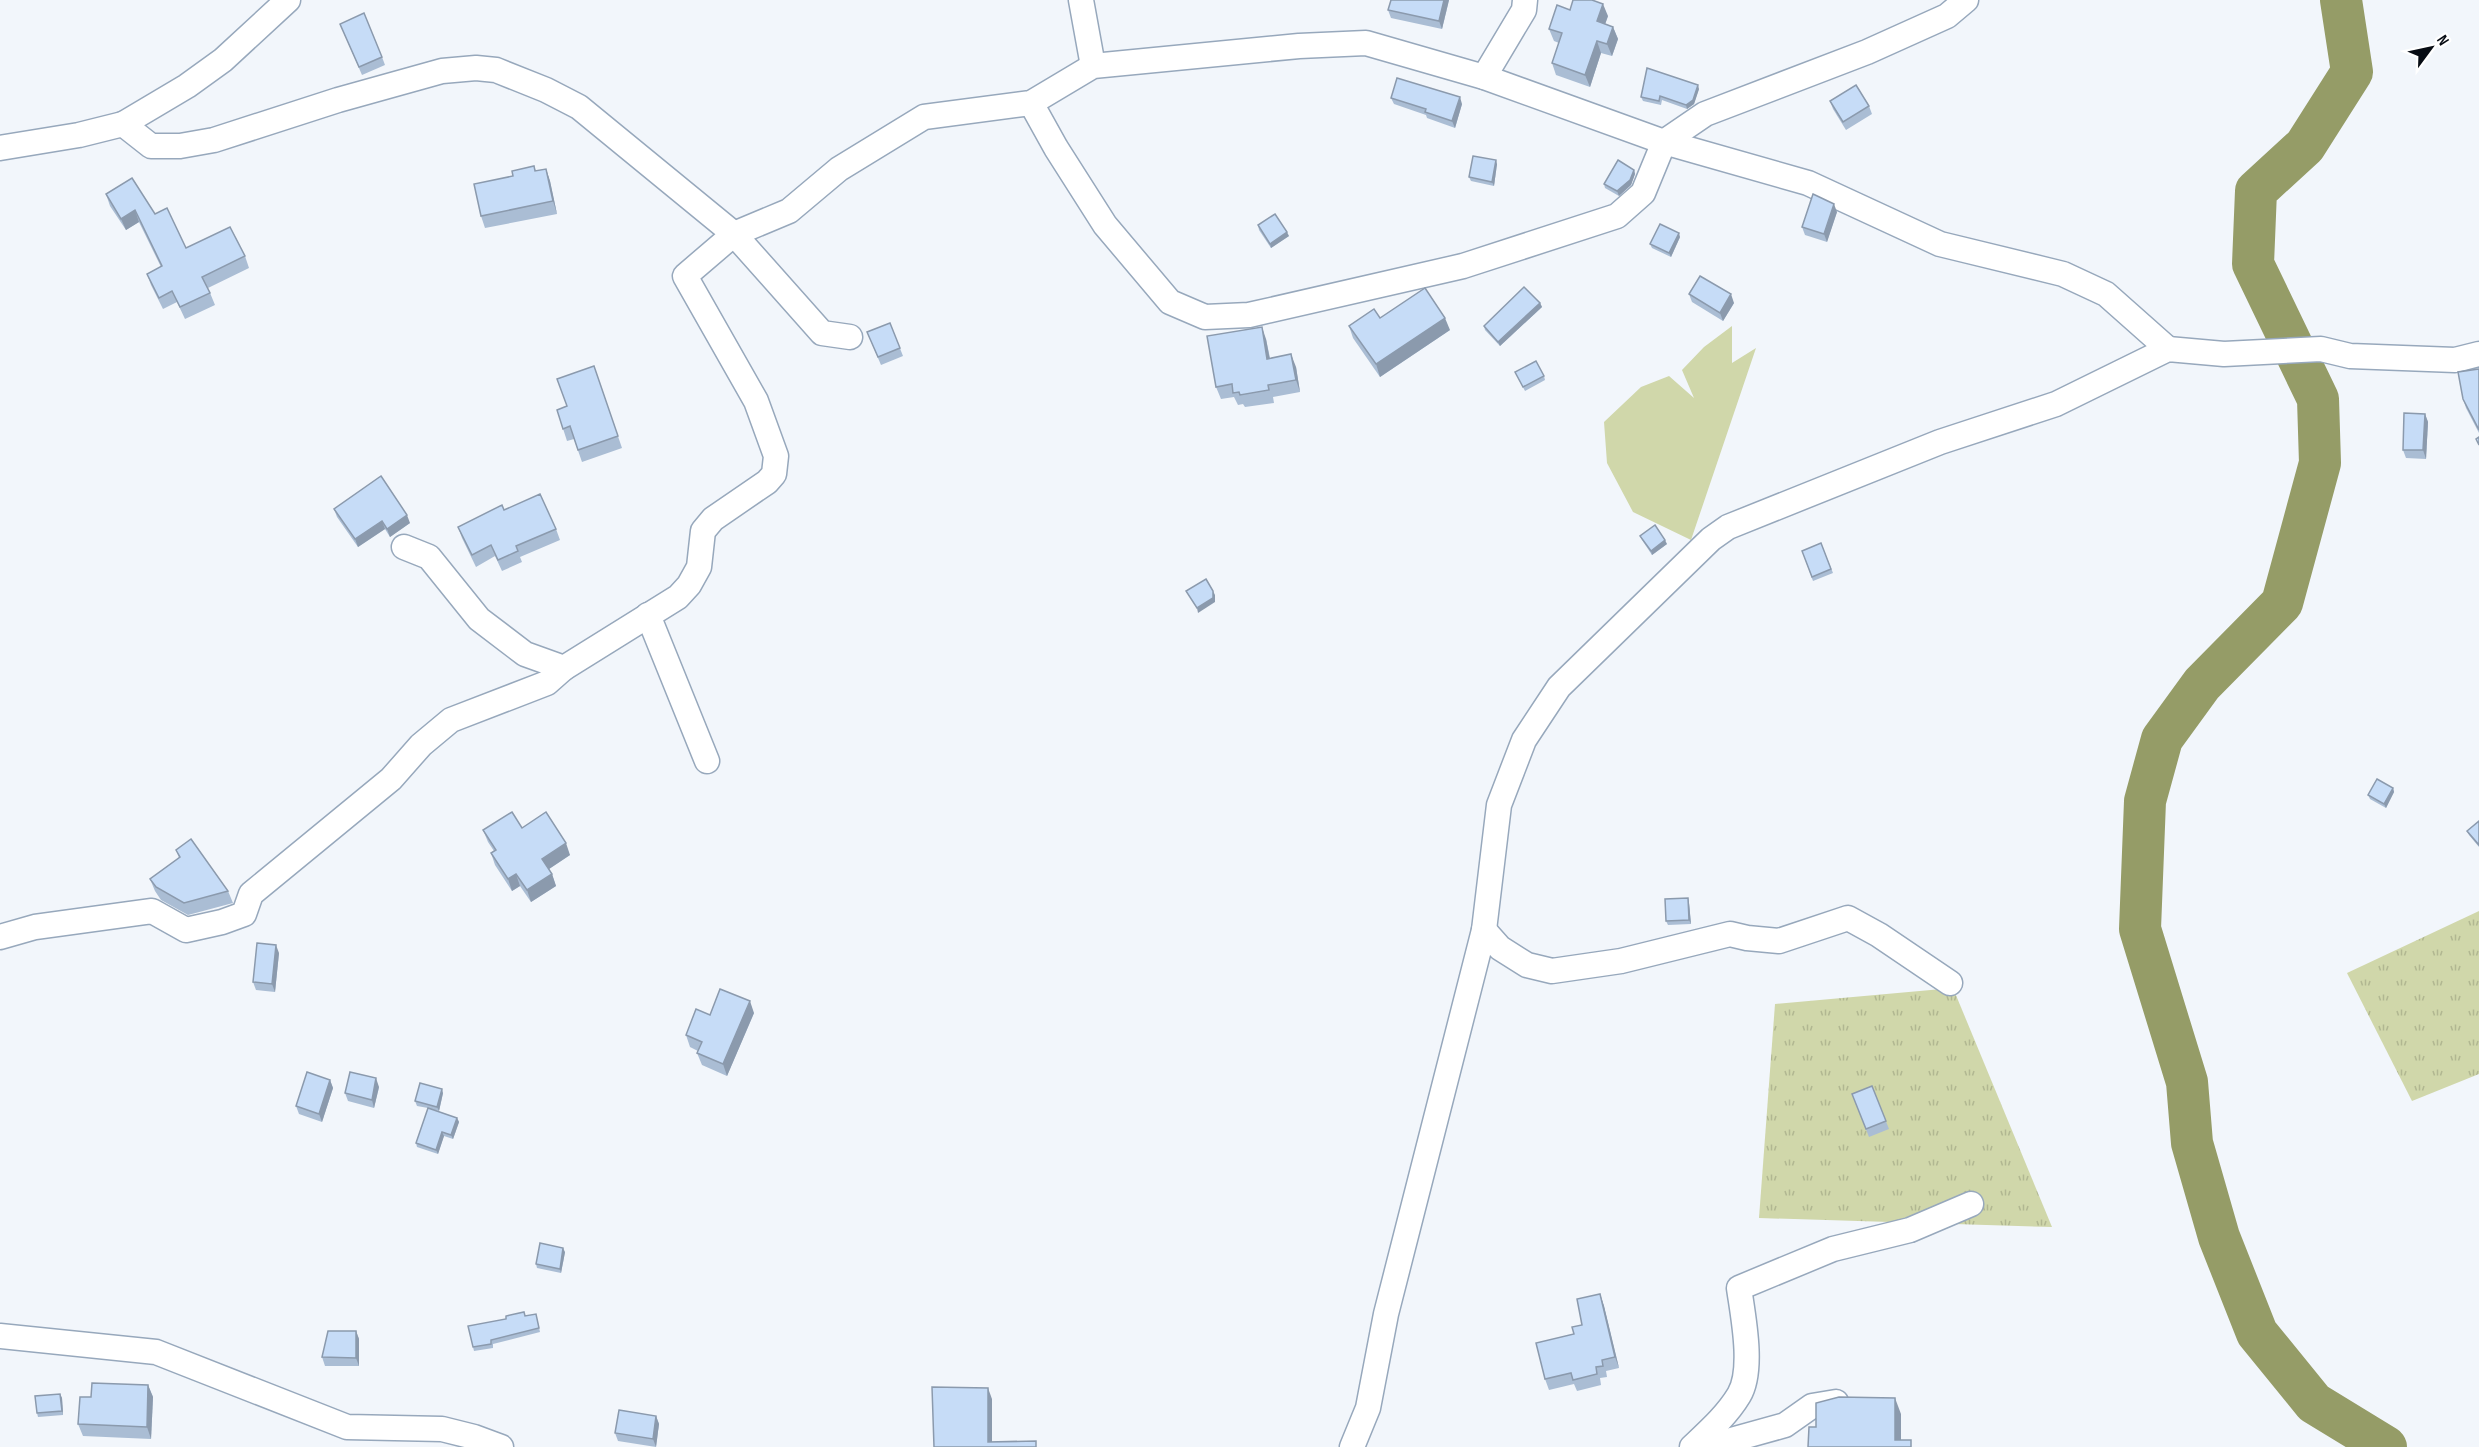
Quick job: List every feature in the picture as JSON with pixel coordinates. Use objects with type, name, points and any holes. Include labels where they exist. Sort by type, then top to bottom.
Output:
[{"type":"street","points":[[0,148],[79,135],[123,124],[186,86],[223,60],[288,0]]},
{"type":"street","points":[[1081,0],[1093,66]]},
{"type":"street","points":[[1484,76],[1524,10],[1525,0]]},
{"type":"street","points":[[1031,103],[1056,148],[1105,225],[1170,302],[1205,316],[1250,315],[1463,266],[1617,216],[1643,193],[1664,142],[1705,114],[1867,52],[1947,16],[1966,0]]},
{"type":"street","points":[[0,937],[35,927],[152,911],[186,930],[222,922],[244,914],[251,894],[391,780],[421,745],[451,720],[547,683],[564,668],[678,597],[689,585],[699,567],[703,531],[713,519],[767,482],[774,474],[776,456],[756,401],[685,276],[734,234],[789,211],[839,169],[924,117],[1031,103],[1093,66],[1299,46],[1366,43],[1484,76],[1664,142],[1808,183],[1940,244],[2062,274],[2106,294],[2168,349]]},
{"type":"street","points":[[123,124],[151,146],[180,146],[214,140],[338,100],[442,71],[476,68],[496,70],[546,90],[579,107],[734,234],[822,333],[850,338]]},
{"type":"street","points":[[1352,1447],[1368,1408],[1386,1314],[1484,930],[1499,805],[1524,740],[1559,687],[1711,539],[1728,527],[1940,442],[2056,404],[2168,349],[2224,354],[2321,349],[2350,356],[2455,360],[2479,354]]},
{"type":"street","points":[[404,547],[429,556],[478,619],[525,654],[564,668]]},
{"type":"street","points":[[648,615],[706,761]]},
{"type":"street","points":[[1484,930],[1500,948],[1527,965],[1552,971],[1621,961],[1730,934],[1779,940],[1848,918],[1879,935],[1950,983]]},
{"type":"street","points":[[1692,1447],[1715,1426],[1741,1393],[1748,1353],[1739,1288],[1833,1249],[1910,1230],[1971,1204]]},
{"type":"street","points":[[0,1336],[156,1352],[347,1427],[442,1429],[501,1447]]},
{"type":"street","points":[[1706,1447],[1785,1425],[1812,1406],[1836,1402]]},
{"type":"green space","points":[[1732,326],[1732,363],[1756,348],[1691,540],[1633,512],[1607,463],[1604,422],[1641,387],[1669,376],[1694,398],[1682,370],[1704,347]]},
{"type":"green space","points":[[2479,911],[2479,1074],[2412,1101],[2347,973]]},
{"type":"green space","points":[[1953,988],[2052,1227],[1759,1218],[1775,1004]]},
{"type":"building","points":[[1391,0],[1444,0],[1439,21],[1388,10]]},
{"type":"building","points":[[1573,0],[1592,0],[1603,4],[1597,21],[1613,27],[1607,44],[1597,41],[1585,75],[1552,63],[1562,33],[1549,29],[1557,5],[1570,10]]},
{"type":"building","points":[[364,13],[382,57],[359,67],[340,24]]},
{"type":"building","points":[[1647,68],[1698,85],[1693,100],[1686,105],[1660,96],[1659,101],[1641,97]]},
{"type":"building","points":[[1397,78],[1460,97],[1452,121],[1425,112],[1426,109],[1391,98]]},
{"type":"building","points":[[1856,85],[1869,106],[1843,122],[1830,101]]},
{"type":"building","points":[[1473,156],[1496,160],[1492,182],[1469,177]]},
{"type":"building","points":[[1618,160],[1634,170],[1630,180],[1617,191],[1604,184]]},
{"type":"building","points":[[534,166],[535,171],[546,169],[553,201],[481,216],[474,184],[513,176],[512,171]]},
{"type":"building","points":[[132,178],[155,214],[167,208],[186,248],[230,227],[245,256],[202,277],[210,293],[180,307],[172,291],[159,298],[147,274],[162,266],[135,210],[121,219],[106,194]]},
{"type":"building","points":[[1813,194],[1834,204],[1824,234],[1802,227]]},
{"type":"building","points":[[1275,214],[1287,232],[1270,244],[1258,225]]},
{"type":"building","points":[[1660,224],[1679,233],[1669,253],[1650,244]]},
{"type":"building","points":[[1700,276],[1731,294],[1720,313],[1689,294]]},
{"type":"building","points":[[1524,287],[1540,303],[1498,342],[1484,326]]},
{"type":"building","points":[[1425,288],[1445,318],[1376,364],[1349,326],[1374,309],[1380,318]]},
{"type":"building","points":[[890,323],[900,348],[878,357],[867,332]]},
{"type":"building","points":[[1262,327],[1267,359],[1291,354],[1296,380],[1268,385],[1269,390],[1240,395],[1239,392],[1233,393],[1232,384],[1216,387],[1207,336]]},
{"type":"building","points":[[1536,361],[1544,376],[1523,387],[1515,372]]},
{"type":"building","points":[[594,366],[618,436],[578,450],[570,426],[563,429],[557,410],[567,406],[557,379]]},
{"type":"building","points":[[2479,369],[2479,430],[2463,399],[2458,372]]},
{"type":"building","points":[[2404,413],[2425,414],[2423,450],[2403,450]]},
{"type":"building","points":[[381,476],[407,515],[387,529],[382,521],[355,539],[334,509]]},
{"type":"building","points":[[540,494],[556,529],[516,546],[518,551],[498,560],[491,545],[472,555],[458,527],[502,505],[504,510]]},
{"type":"building","points":[[1655,525],[1665,540],[1651,551],[1640,536]]},
{"type":"building","points":[[1821,543],[1831,569],[1812,577],[1802,551]]},
{"type":"building","points":[[1206,579],[1213,591],[1213,598],[1197,608],[1186,591]]},
{"type":"building","points":[[2377,779],[2393,788],[2384,804],[2368,795]]},
{"type":"building","points":[[512,812],[522,828],[546,812],[566,843],[542,859],[552,874],[527,890],[516,874],[508,879],[491,853],[496,850],[483,830]]},
{"type":"building","points":[[2479,821],[2479,845],[2467,831]]},
{"type":"building","points":[[191,839],[228,891],[184,903],[156,887],[150,879],[180,857],[176,850]]},
{"type":"building","points":[[1688,898],[1689,920],[1666,921],[1665,899]]},
{"type":"building","points":[[257,943],[276,945],[272,984],[253,982]]},
{"type":"building","points":[[720,989],[750,1001],[723,1064],[697,1053],[702,1042],[686,1035],[696,1009],[710,1015]]},
{"type":"building","points":[[307,1072],[330,1080],[319,1114],[296,1106]]},
{"type":"building","points":[[350,1072],[376,1078],[372,1100],[345,1093]]},
{"type":"building","points":[[420,1083],[442,1089],[437,1107],[415,1101]]},
{"type":"building","points":[[1872,1086],[1886,1121],[1866,1129],[1852,1094]]},
{"type":"building","points":[[428,1108],[457,1118],[451,1135],[442,1132],[436,1150],[416,1143]]},
{"type":"building","points":[[540,1243],[563,1248],[560,1269],[536,1264]]},
{"type":"building","points":[[1600,1294],[1615,1357],[1602,1360],[1603,1366],[1596,1367],[1597,1374],[1573,1380],[1571,1373],[1545,1379],[1536,1343],[1574,1334],[1572,1327],[1582,1325],[1577,1299]]},
{"type":"building","points":[[524,1312],[525,1316],[536,1314],[539,1328],[491,1340],[491,1344],[473,1347],[468,1326],[506,1319],[506,1316]]},
{"type":"building","points":[[328,1331],[356,1331],[356,1358],[322,1357]]},
{"type":"building","points":[[92,1383],[148,1385],[147,1427],[78,1424],[80,1397],[91,1397]]},
{"type":"building","points":[[932,1387],[988,1388],[988,1442],[1036,1441],[1036,1447],[934,1447]]},
{"type":"building","points":[[60,1394],[62,1411],[37,1413],[35,1396]]},
{"type":"building","points":[[1839,1397],[1895,1398],[1895,1440],[1911,1440],[1911,1447],[1808,1447],[1809,1427],[1816,1427],[1816,1403]]},
{"type":"building","points":[[619,1410],[656,1416],[653,1439],[615,1433]]},
{"type":"waterway","points":[[2341,0],[2352,72],[2305,146],[2256,191],[2253,264],[2318,399],[2320,463],[2282,603],[2202,684],[2162,739],[2145,801],[2140,929],[2187,1082],[2192,1143],[2219,1237],[2257,1333],[2314,1403],[2386,1447]]}]
